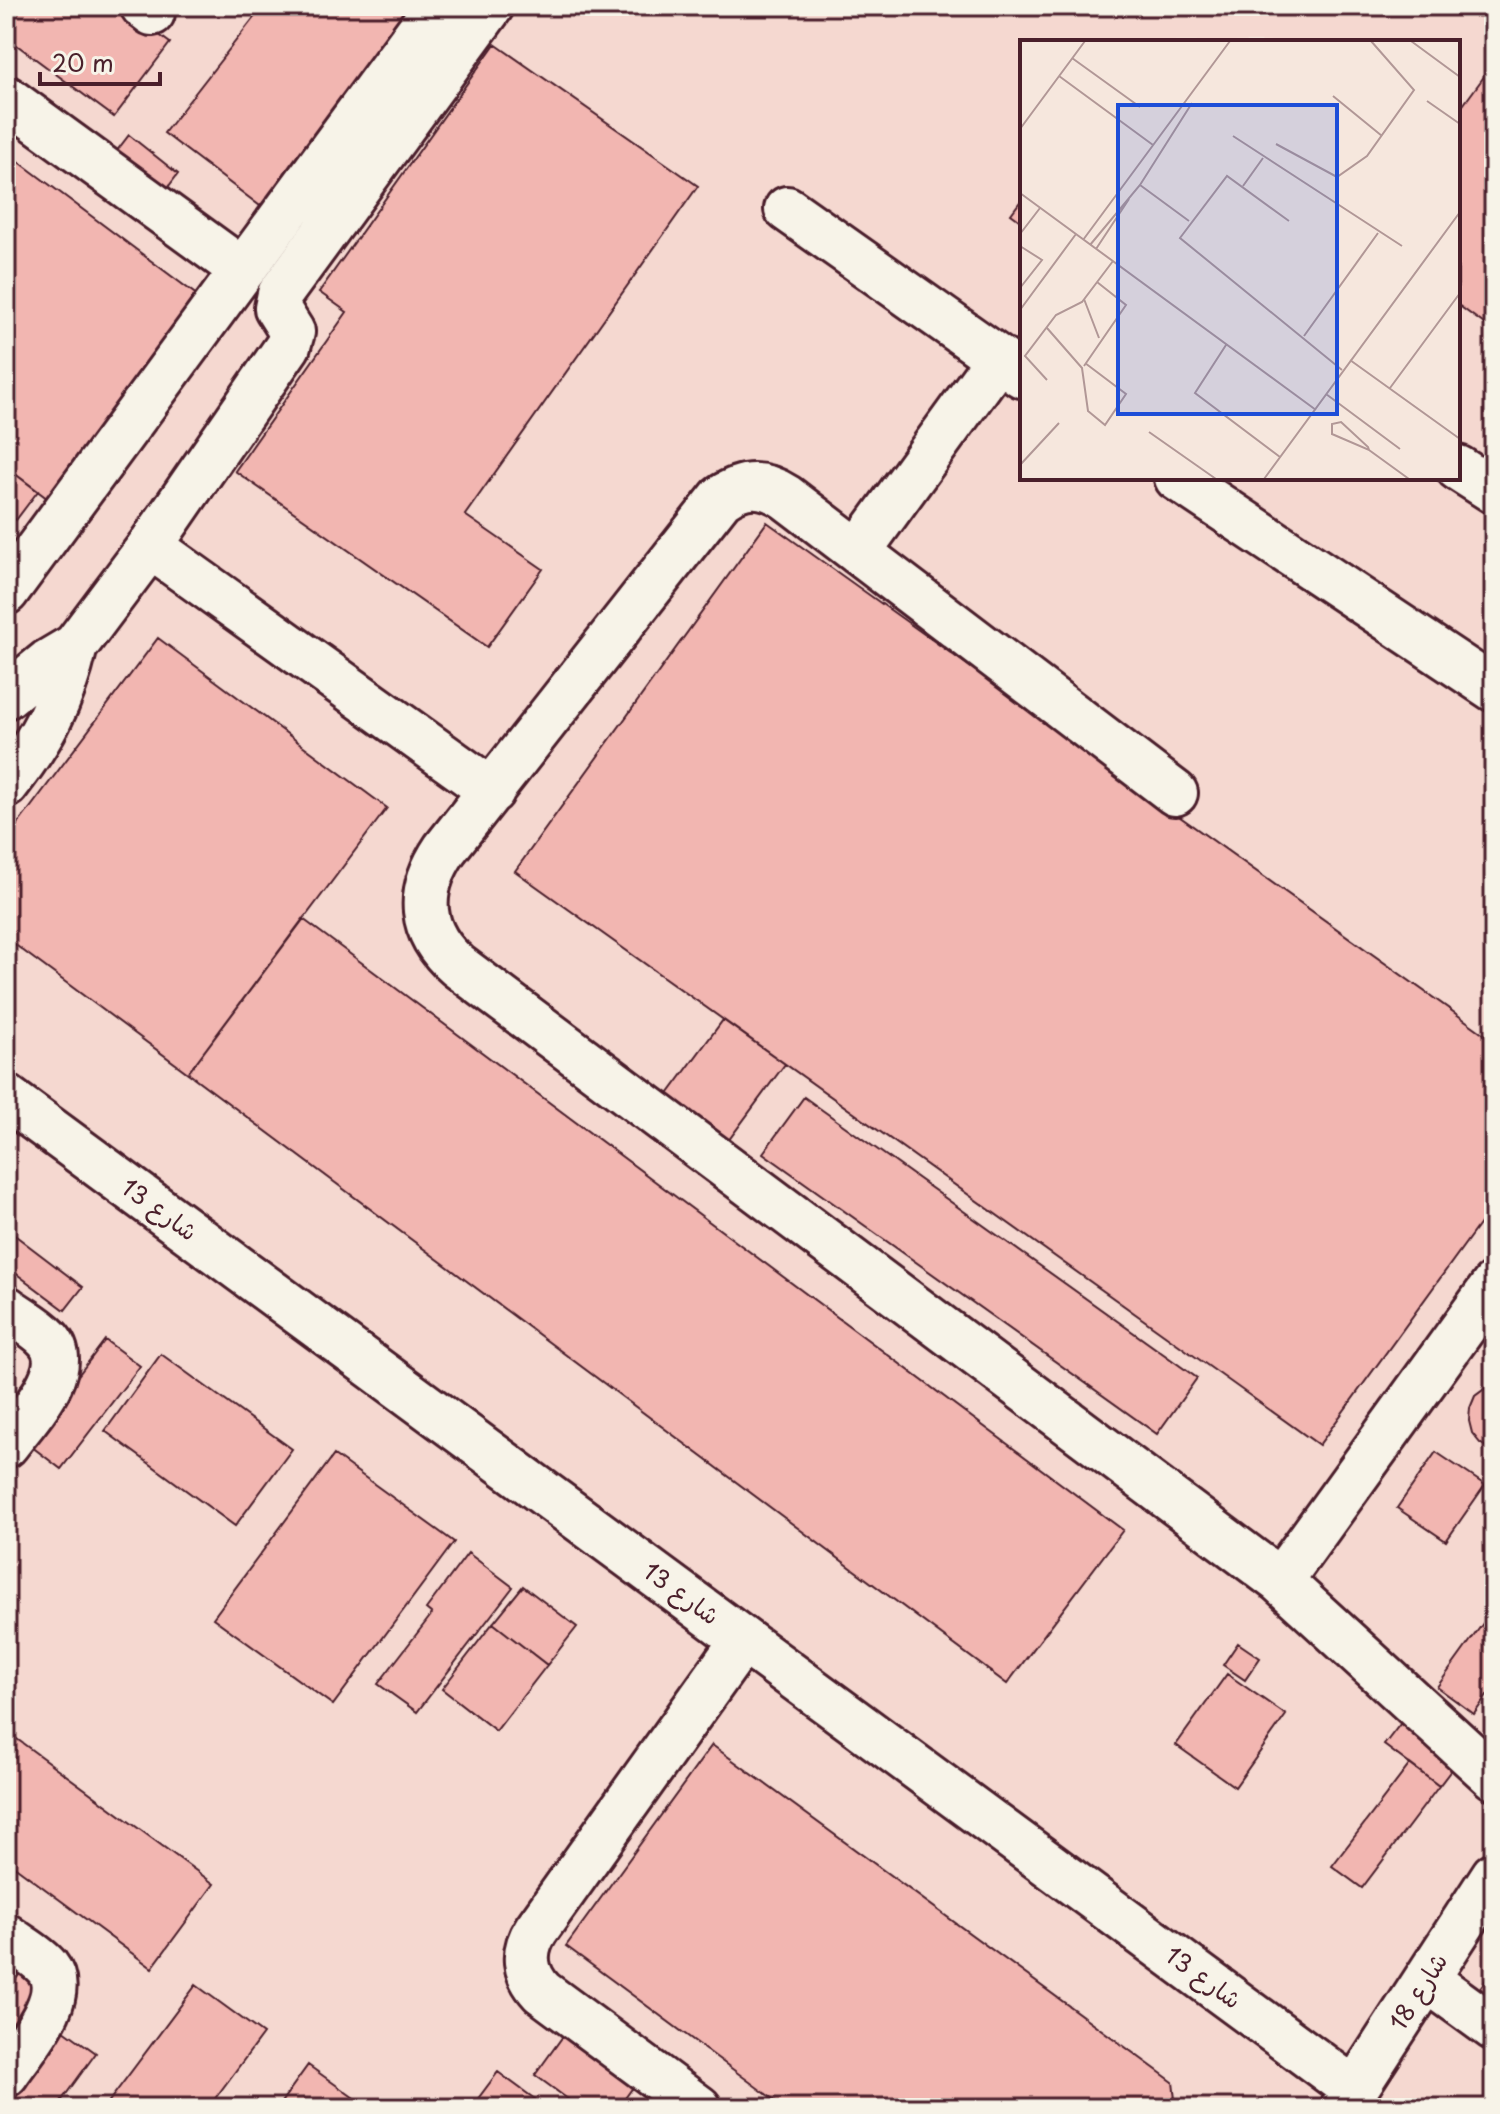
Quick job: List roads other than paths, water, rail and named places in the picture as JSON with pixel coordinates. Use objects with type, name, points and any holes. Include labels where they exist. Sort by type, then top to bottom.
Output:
[{"type":"street","points":[[6,592],[437,6]]},
{"type":"street","points":[[6,785],[33,751],[47,727],[59,701],[75,646],[150,546],[288,346],[292,332],[277,308],[280,294],[491,6]]},
{"type":"street","points":[[6,98],[242,270]]},
{"type":"street","points":[[787,209],[1010,367],[858,552]]},
{"type":"street","points":[[1460,469],[1494,491]]},
{"type":"street","points":[[1180,480],[1494,689]]},
{"type":"street","points":[[1175,793],[774,489],[746,485],[721,498],[445,849],[433,866],[426,886],[425,908],[428,924],[445,955],[1280,1581],[1494,1777]]},
{"type":"street","points":[[150,546],[492,791]]},
{"type":"street","points":[[6,696],[48,662],[75,646]]},
{"type":"street","name":"شارع 13","points":[[6,1097],[743,1640],[1350,2099]]},
{"type":"street","points":[[1280,1581],[1494,1285]]},
{"type":"street","points":[[6,1308],[46,1336],[57,1356],[54,1377],[6,1445]]},
{"type":"street","points":[[699,2108],[542,1992],[529,1974],[526,1951],[536,1930],[743,1640]]},
{"type":"street","name":"شارع 18","points":[[1350,2099],[1494,1875]]},
{"type":"street","points":[[6,1936],[43,1964],[54,1980],[54,1990],[49,2010],[6,2074]]},
{"type":"street","points":[[1428,1980],[1494,2028]]}]
